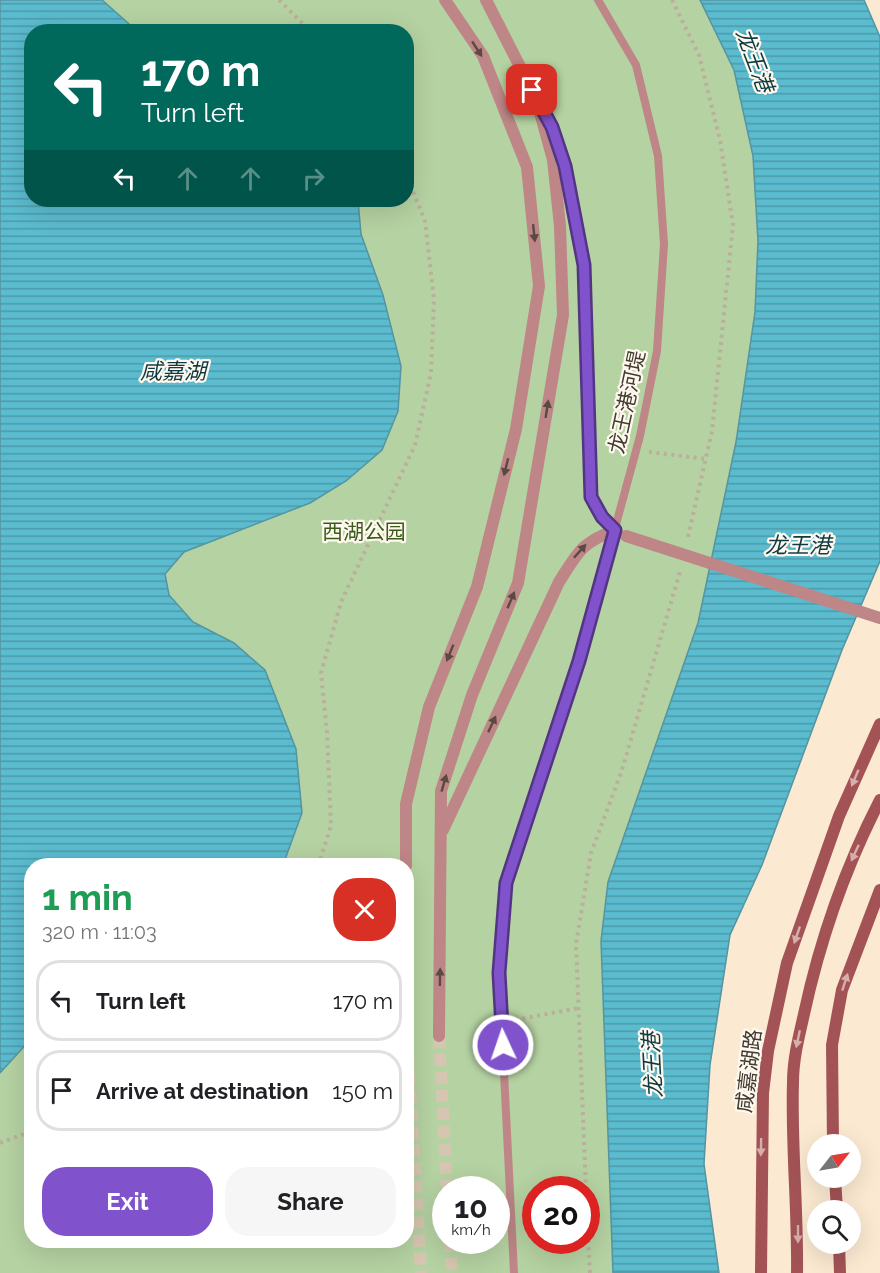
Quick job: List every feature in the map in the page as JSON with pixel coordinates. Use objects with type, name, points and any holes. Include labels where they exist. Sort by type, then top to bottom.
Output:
[{"type":"main road","name":"咸嘉湖路","points":[[761,1273],[763,1093],[768,1051],[787,963],[839,816],[880,724]]},
{"type":"main road","points":[[797,1273],[793,1081],[796,1048],[810,987],[830,920],[850,863],[880,800]]},
{"type":"main road","points":[[833,1134],[832,1068],[842,990],[880,890]]},
{"type":"main road","points":[[839,1254],[840,1272]]},
{"type":"street","points":[[406,858],[406,804],[429,707],[477,587],[516,429],[539,286],[527,167],[483,56],[445,0]]},
{"type":"street","points":[[486,0],[552,127],[565,166],[584,265],[591,497],[602,517],[621,533],[880,618]]},
{"type":"street","points":[[439,1036],[441,791],[472,695],[518,583],[562,315],[560,226],[553,160],[532,90]]},
{"type":"street","points":[[441,834],[559,582],[580,548],[596,537],[621,533]]},
{"type":"lane","name":"龙王港河堤","points":[[514,1273],[499,973],[506,883],[621,533],[657,351],[664,244],[658,156],[636,65],[598,0]]},
{"type":"path","points":[[279,0],[303,24]]},
{"type":"path","points":[[672,0],[699,55],[720,140],[733,225],[712,431],[684,552]]},
{"type":"path","points":[[321,858],[331,826],[327,732],[321,673],[341,602],[415,445],[431,373],[434,300],[425,221],[414,194]]},
{"type":"path","points":[[636,450],[705,459]]},
{"type":"path","points":[[585,1176],[576,944],[591,853],[622,770],[682,563]]},
{"type":"path","points":[[502,1023],[579,1008]]},
{"type":"path","points":[[0,1143],[24,1134]]},
{"type":"path","points":[[589,1254],[590,1273]]},
{"type":"green space","name":"西湖公园","points":[[0,0],[700,0],[734,70],[753,156],[758,241],[755,312],[736,442],[698,623],[608,882],[601,941],[613,1273],[0,1273]]},
{"type":"water","name":"咸嘉湖","points":[[0,0],[102,0],[129,24],[24,24],[24,207],[359,207],[361,234],[383,295],[401,366],[398,411],[382,450],[346,481],[310,503],[184,552],[165,574],[169,595],[193,622],[234,643],[265,670],[296,749],[302,813],[286,858],[24,858],[24,1047],[0,1073]]},
{"type":"water","name":"龙王港","points":[[700,0],[864,0],[880,37],[880,561],[842,650],[762,865],[730,935],[710,1065],[704,1164],[719,1273],[613,1273],[601,941],[608,882],[698,623],[736,442],[755,312],[758,241],[753,156],[734,70]]},
{"type":"tunnel","points":[[439,1036],[446,1176]]},
{"type":"tunnel","points":[[414,1155],[421,1273]]},
{"type":"tunnel","points":[[451,1254],[452,1273]]},
{"type":"route","points":[[503,1045],[499,973],[506,883],[529,821],[579,661],[615,530],[602,517],[591,497],[584,265],[565,166],[552,127],[532,90]]}]
